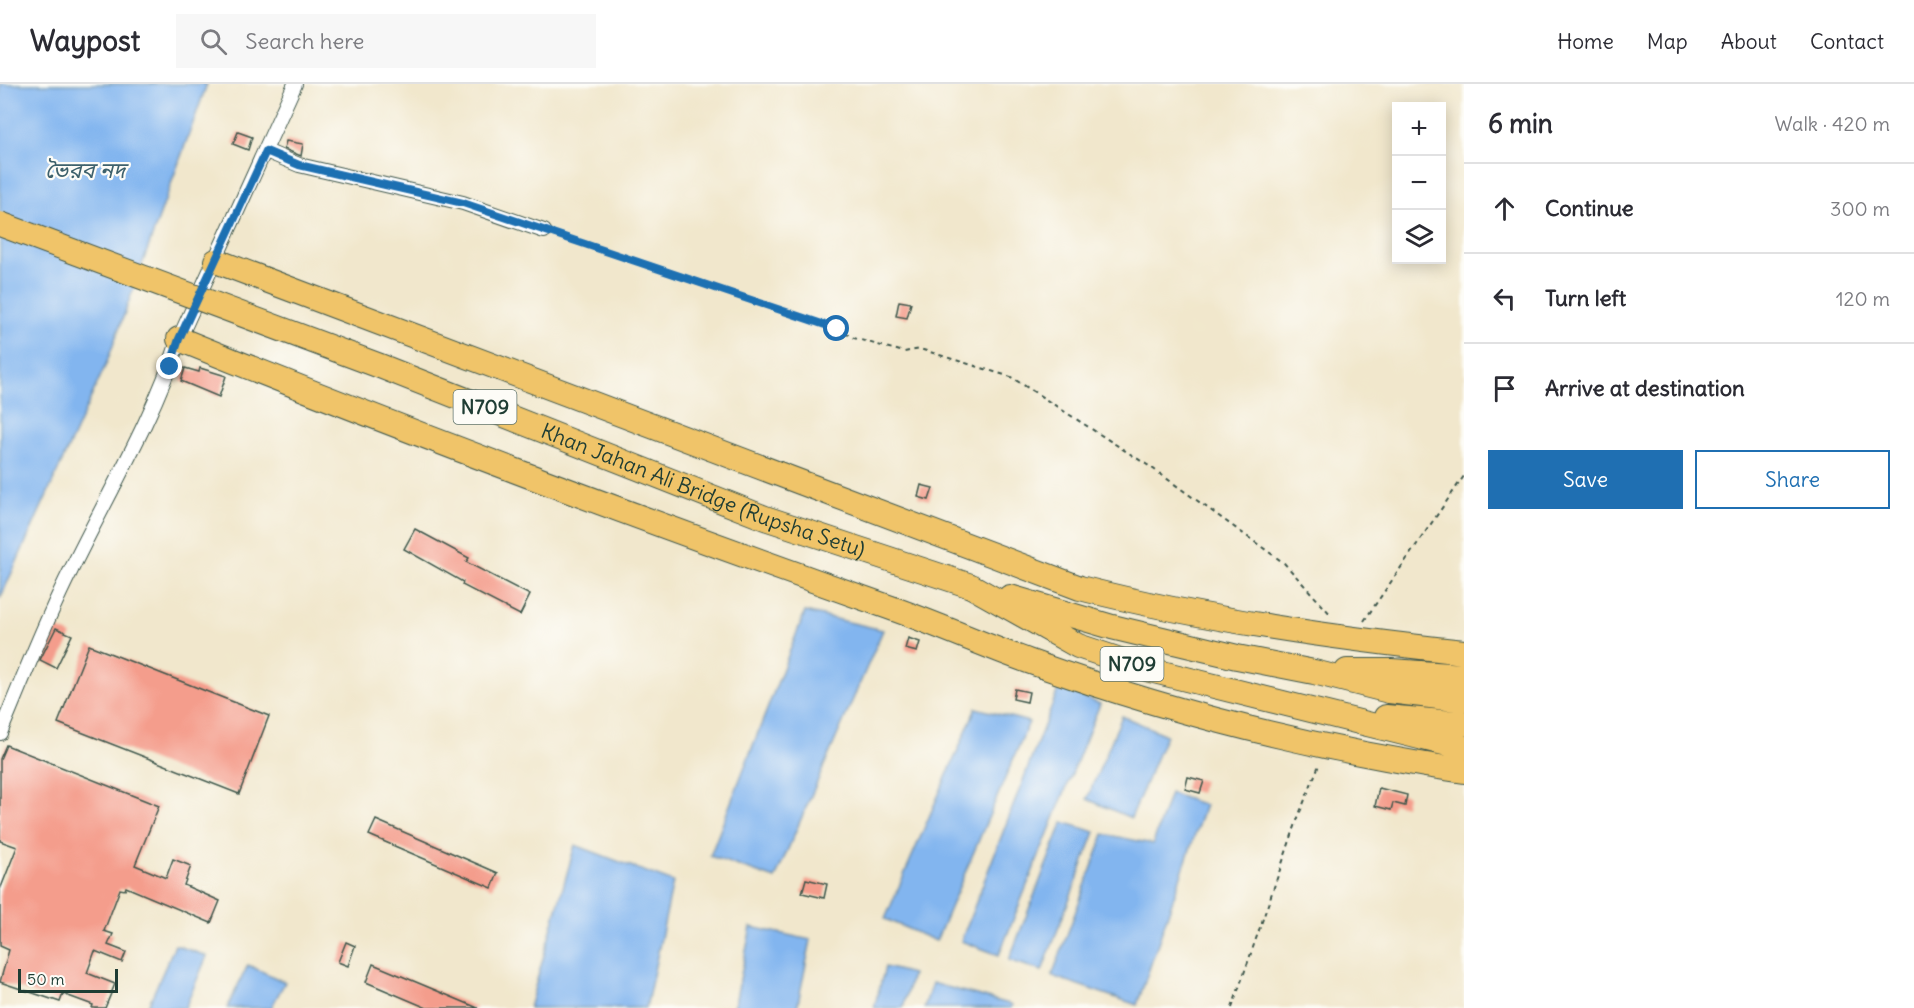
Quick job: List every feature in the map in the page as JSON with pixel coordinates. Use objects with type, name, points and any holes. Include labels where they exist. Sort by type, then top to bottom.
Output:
[{"type":"highway","name":"Khan Jahan Ali Bridge (Rupsha Setu)","points":[[0,224],[380,366],[765,518],[971,586]]},
{"type":"highway","points":[[216,261],[1080,588],[1153,607],[1357,633],[1464,652]]},
{"type":"highway","points":[[179,339],[322,397],[686,536],[900,611],[1029,661],[1178,710],[1326,748],[1464,771]]},
{"type":"highway","name":"N709","points":[[971,586],[1112,627],[1237,657],[1314,672],[1389,691],[1464,700]]},
{"type":"highway","name":"N709","points":[[971,586],[1078,646],[1150,670],[1464,748]]},
{"type":"highway","name":"N709","points":[[1314,672],[1390,671],[1464,676]]},
{"type":"highway","name":"N709","points":[[1314,672],[1464,689]]},
{"type":"highway","name":"N709","points":[[1314,672],[1388,699],[1464,709]]},
{"type":"highway","name":"N709","points":[[1306,710],[1464,724]]},
{"type":"highway","name":"N709","points":[[1306,710],[1464,737]]},
{"type":"highway","name":"N709","points":[[1306,710],[1384,737],[1464,758]]},
{"type":"street","points":[[0,733],[69,572],[139,436],[170,367],[179,339],[295,84]]},
{"type":"street","points":[[266,151],[299,165],[463,203],[544,231]]},
{"type":"path","points":[[544,231],[837,329],[854,338],[904,352],[920,349],[1011,377],[1152,468],[1284,563],[1357,633],[1464,476]]},
{"type":"path","points":[[1232,1008],[1300,812],[1326,748]]},
{"type":"water","name":"ভৈরব নদ","points":[[0,84],[207,84],[107,362],[0,599]]},
{"type":"water","points":[[805,612],[883,630],[775,879],[710,856]]},
{"type":"water","points":[[1059,687],[1100,704],[999,955],[961,941]]},
{"type":"water","points":[[976,708],[1029,722],[936,941],[885,919]]},
{"type":"water","points":[[1122,716],[1166,735],[1131,818],[1087,799]]},
{"type":"water","points":[[1170,793],[1205,805],[1137,1005],[1052,976],[1104,834],[1153,844]]},
{"type":"water","points":[[1063,822],[1095,832],[1042,971],[1009,960]]},
{"type":"water","points":[[575,845],[673,882],[646,1008],[529,1008]]},
{"type":"water","points":[[751,927],[811,940],[797,1008],[734,1008]]},
{"type":"water","points":[[175,945],[207,956],[185,1008],[147,1008]]},
{"type":"water","points":[[248,965],[285,982],[271,1008],[227,1008]]},
{"type":"water","points":[[885,967],[912,974],[903,1008],[874,1008]]},
{"type":"water","points":[[932,983],[1013,1005],[1011,1008],[924,1008]]},
{"type":"building","points":[[238,132],[252,137],[248,150],[233,144]]},
{"type":"building","points":[[286,141],[303,144],[301,156],[284,149]]},
{"type":"building","points":[[899,301],[911,303],[907,318],[896,316]]},
{"type":"building","points":[[185,368],[199,372],[200,368],[226,376],[219,397],[181,381]]},
{"type":"building","points":[[921,485],[933,488],[929,500],[918,497]]},
{"type":"building","points":[[415,529],[469,558],[466,562],[530,595],[520,615],[462,585],[463,582],[404,549]]},
{"type":"building","points":[[56,628],[72,635],[56,668],[40,660]]},
{"type":"building","points":[[908,638],[920,642],[917,652],[905,649]]},
{"type":"building","points":[[89,645],[269,716],[239,794],[58,723]]},
{"type":"building","points":[[1015,689],[1029,692],[1027,702],[1013,699]]},
{"type":"building","points":[[6,745],[159,806],[135,865],[166,878],[173,859],[191,866],[184,885],[220,901],[211,923],[126,887],[125,890],[120,889],[104,931],[113,934],[108,945],[126,952],[122,962],[95,951],[87,973],[115,984],[105,1008],[92,1008],[93,1005],[63,994],[60,1002],[0,982],[9,950],[0,946],[0,890],[17,847],[0,841],[0,759]]},
{"type":"building","points":[[1188,777],[1204,781],[1200,793],[1185,789]]},
{"type":"building","points":[[1379,788],[1407,795],[1405,806],[1393,803],[1391,810],[1375,806]]},
{"type":"building","points":[[376,820],[498,873],[492,888],[369,835]]},
{"type":"building","points":[[806,879],[827,884],[824,898],[802,893]]},
{"type":"building","points":[[346,942],[355,946],[348,966],[338,962]]},
{"type":"building","points":[[373,964],[478,1008],[427,1008],[366,982]]},
{"type":"route","points":[[170,367],[179,339],[266,151],[299,165],[463,203],[837,329]]}]
